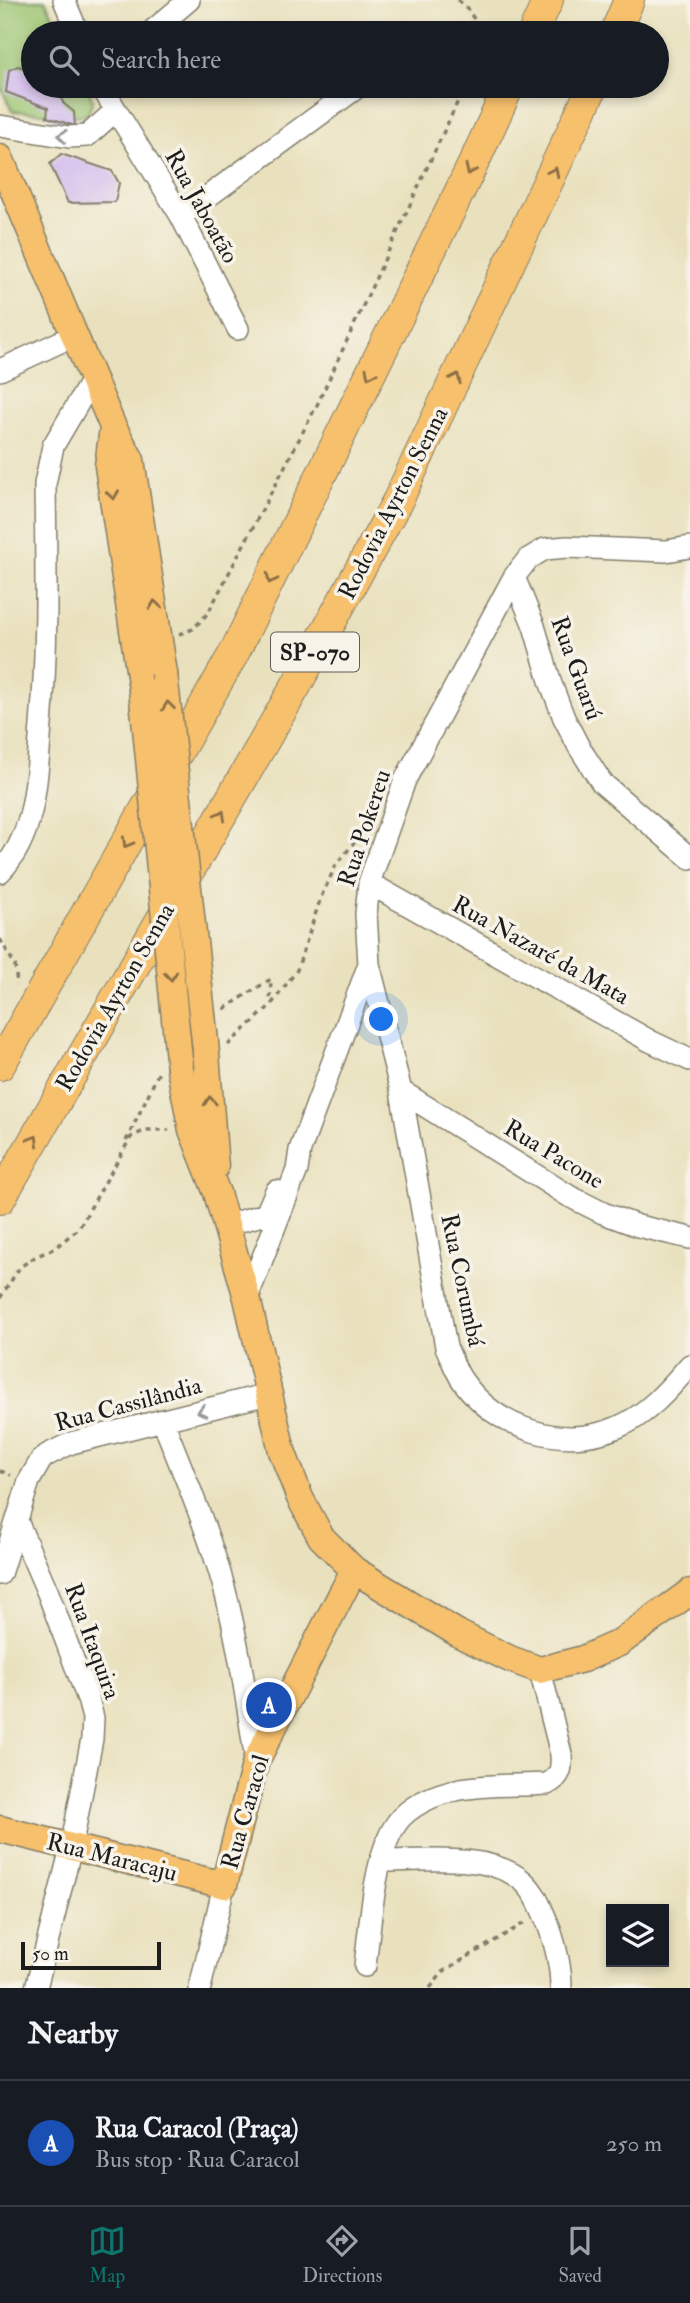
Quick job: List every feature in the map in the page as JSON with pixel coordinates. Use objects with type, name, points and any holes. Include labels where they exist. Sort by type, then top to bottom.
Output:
[{"type":"highway","points":[[538,21],[548,0]]},
{"type":"highway","points":[[620,21],[629,0]]},
{"type":"highway","name":"SP-070","points":[[0,1065],[234,653],[504,98]]},
{"type":"highway","name":"Rodovia Ayrton Senna","points":[[0,1199],[297,684],[398,500],[587,98]]},
{"type":"main road","points":[[0,158],[113,427],[131,460],[161,641],[206,1054],[217,1193]]},
{"type":"main road","points":[[113,427],[108,466],[142,689],[172,1066],[192,1130],[217,1193],[247,1298],[282,1451],[300,1498],[321,1537],[354,1570],[459,1634],[510,1659],[540,1670],[583,1659],[619,1643],[690,1592]]},
{"type":"main road","name":"Rua Caracol","points":[[224,1885],[256,1761],[354,1570]]},
{"type":"main road","name":"Rua Maracaju","points":[[0,1829],[224,1885]]},
{"type":"street","points":[[64,0],[73,21]]},
{"type":"street","points":[[164,21],[189,0]]},
{"type":"street","name":"Rua Jaboatão","points":[[108,98],[181,216],[238,329]]},
{"type":"street","points":[[181,216],[343,98]]},
{"type":"street","points":[[0,126],[69,137],[87,136],[115,111]]},
{"type":"street","points":[[0,370],[75,335]]},
{"type":"street","points":[[0,872],[19,846],[29,817],[36,777],[47,645],[45,484],[48,461],[62,430],[93,378]]},
{"type":"street","points":[[514,577],[528,559],[544,549],[567,547],[666,551],[690,547]]},
{"type":"street","name":"Rua Guarú","points":[[514,577],[534,626],[551,684],[579,747],[602,783],[690,858]]},
{"type":"street","name":"Rua Pokereu","points":[[247,1298],[297,1170],[300,1150],[369,964],[366,914],[369,883],[405,780],[514,577]]},
{"type":"street","name":"Rua Nazaré da Mata","points":[[369,883],[650,1041],[690,1060]]},
{"type":"street","name":"Rua Corumbá","points":[[369,964],[401,1091],[446,1347],[462,1380],[487,1407],[513,1425],[545,1435],[583,1437],[619,1427],[660,1399],[690,1365]]},
{"type":"street","name":"Rua Pacone","points":[[401,1091],[569,1196],[638,1226],[690,1238]]},
{"type":"street","name":"Rua Pokereu","points":[[226,1225],[266,1214],[286,1167],[300,1150]]},
{"type":"street","name":"Rua Cassilândia","points":[[0,1574],[29,1481],[47,1455],[71,1443],[268,1394]]},
{"type":"street","points":[[163,1421],[224,1586],[239,1653],[256,1761]]},
{"type":"street","name":"Rua Itaquira","points":[[17,1521],[53,1605],[93,1718],[92,1739],[71,1847],[36,1988]]},
{"type":"street","points":[[365,1966],[381,1861],[396,1824],[410,1811],[433,1797],[456,1790],[547,1783],[554,1780],[562,1765],[561,1754],[540,1670]]},
{"type":"street","points":[[381,1861],[466,1861],[507,1871],[523,1881],[543,1911],[555,1943],[560,1963],[561,1988]]},
{"type":"street","name":"Rua Caracol","points":[[200,1988],[224,1885]]},
{"type":"path","points":[[458,0],[476,21]]},
{"type":"path","points":[[161,641],[193,629],[208,613],[317,405],[459,98]]},
{"type":"path","points":[[206,1054],[270,1006],[297,970],[321,897],[336,865],[370,822]]},
{"type":"path","points":[[0,939],[15,965],[17,987]]},
{"type":"path","points":[[224,1009],[271,979],[270,1006]]},
{"type":"path","points":[[0,1298],[20,1267],[34,1257],[55,1248],[79,1228],[172,1066]]},
{"type":"path","points":[[122,1150],[131,1137],[146,1130],[192,1130]]},
{"type":"path","points":[[430,1988],[444,1971],[543,1911]]},
{"type":"green space","points":[[0,0],[45,0],[56,21],[21,21],[21,98],[92,98],[88,114],[82,116],[12,111],[0,86]]},
{"type":"building","points":[[21,67],[21,98],[6,92],[9,70]]},
{"type":"building","points":[[22,98],[62,98],[63,103],[74,112],[75,126],[47,117],[48,108]]},
{"type":"building","points":[[61,154],[112,171],[119,183],[115,202],[68,203],[50,164]]},
{"type":"place","name":"Rua Caracol (Praça)","points":[[269,1705]]}]
